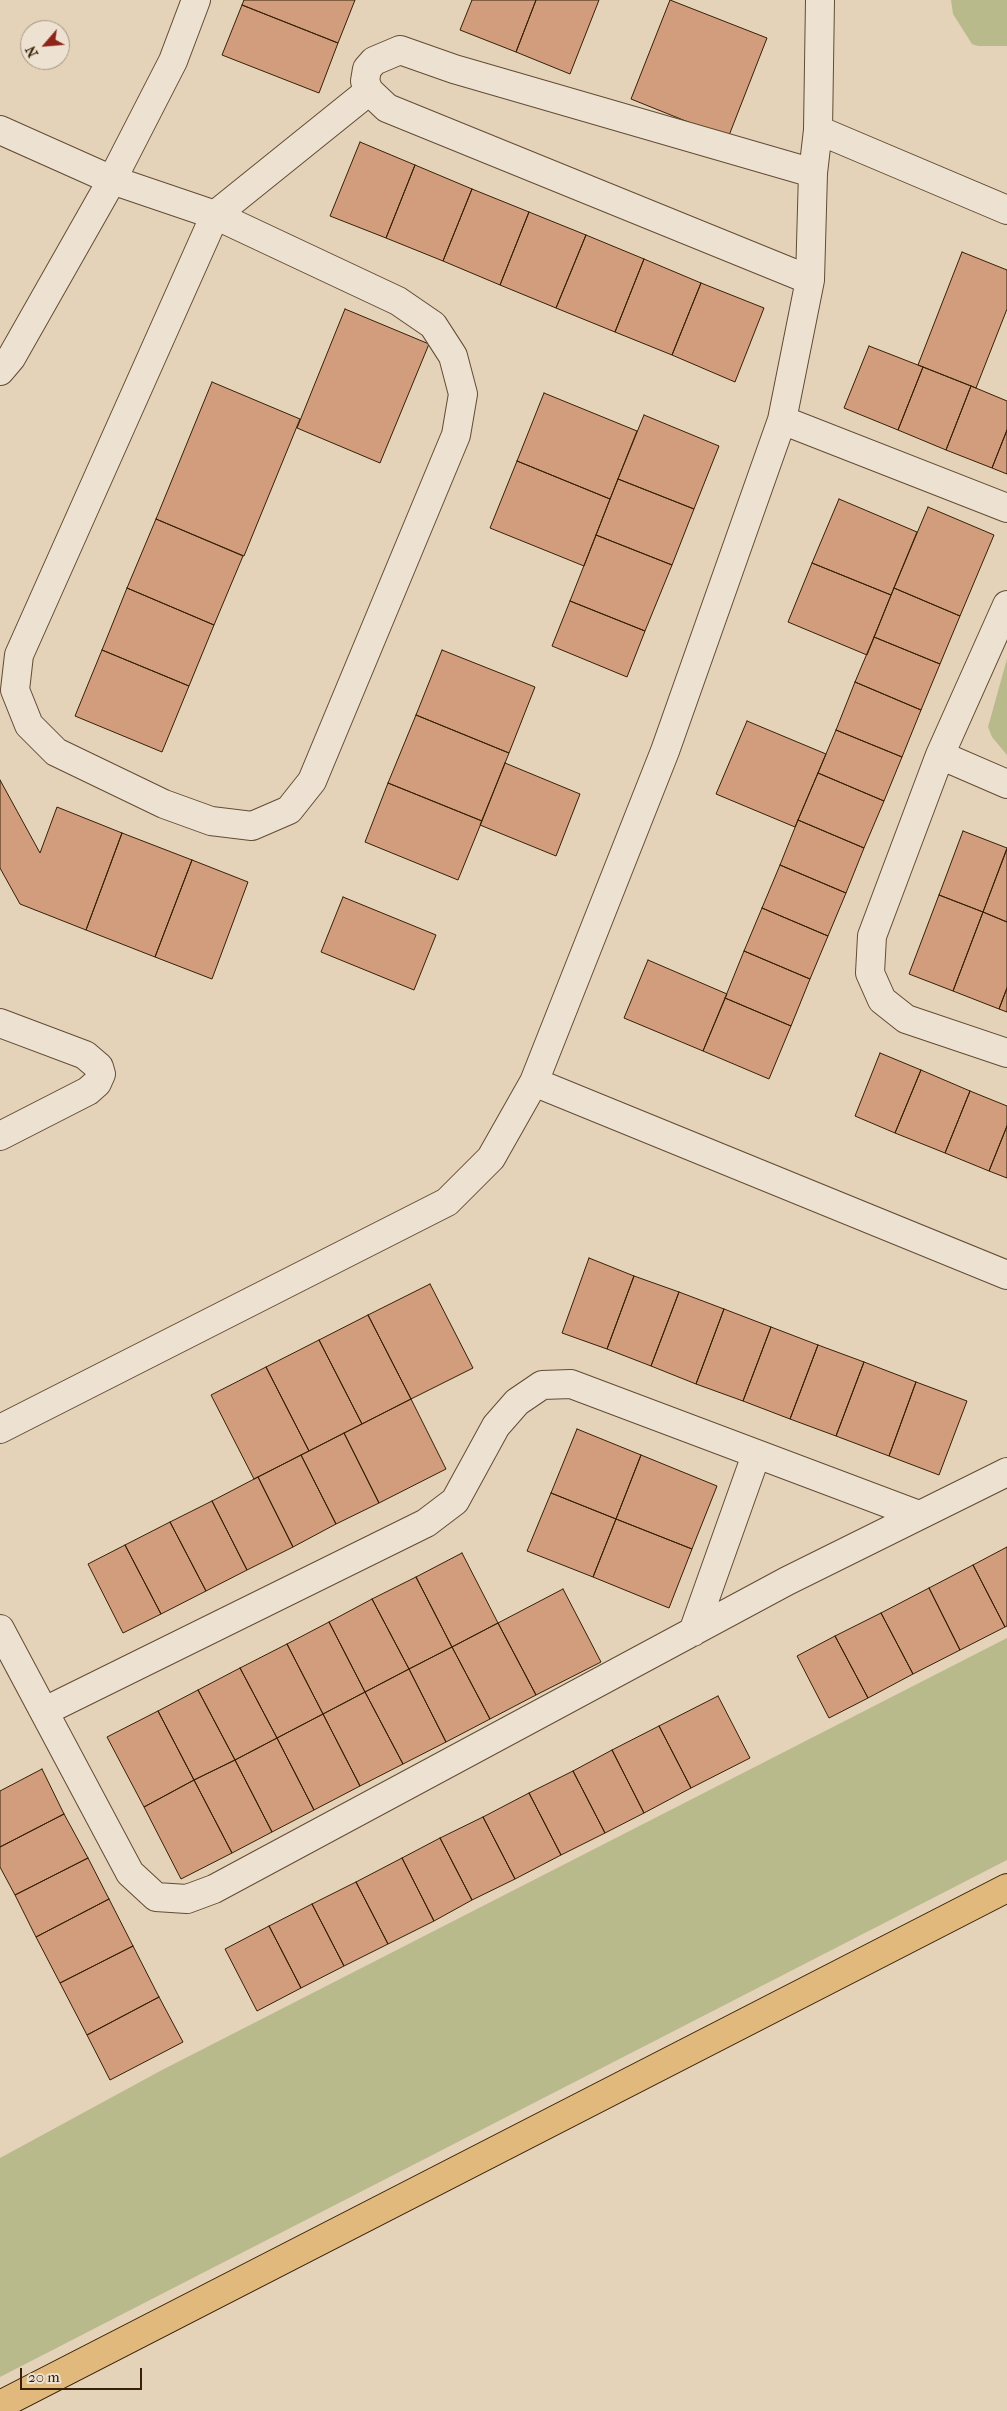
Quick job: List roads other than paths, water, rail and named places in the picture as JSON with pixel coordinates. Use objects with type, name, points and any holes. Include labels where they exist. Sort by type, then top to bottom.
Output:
[{"type":"main road","points":[[0,2404],[1007,1888]]},
{"type":"street","points":[[0,371],[11,358],[112,180],[173,61],[196,0]]},
{"type":"street","points":[[0,1429],[446,1202],[491,1158],[534,1082],[666,751],[782,420],[810,280],[813,173],[818,130],[820,0]]},
{"type":"street","points":[[810,280],[387,108],[369,91],[365,81],[367,69],[374,61],[400,50],[454,69],[813,173]]},
{"type":"street","points":[[0,130],[112,180],[215,215],[398,301],[433,325],[452,356],[463,394],[456,435],[312,781],[289,810],[252,826],[211,821],[164,804],[56,752],[29,726],[15,690],[18,655],[215,215],[369,91]]},
{"type":"street","points":[[818,130],[1007,210]]},
{"type":"street","points":[[782,420],[1007,508]]},
{"type":"street","points":[[1007,605],[940,755],[872,936],[870,973],[882,1000],[906,1019],[1007,1053]]},
{"type":"street","points":[[940,755],[1007,784]]},
{"type":"street","points":[[0,1023],[85,1055],[99,1066],[101,1074],[97,1084],[88,1091],[0,1136]]},
{"type":"street","points":[[534,1082],[1007,1275]]},
{"type":"street","points":[[45,1711],[426,1523],[455,1500],[496,1426],[517,1402],[542,1385],[571,1384],[919,1515]]},
{"type":"street","points":[[693,1632],[756,1455]]},
{"type":"street","points":[[0,1629],[130,1874],[156,1897],[187,1899],[214,1888],[693,1632],[919,1515],[1007,1472]]}]
